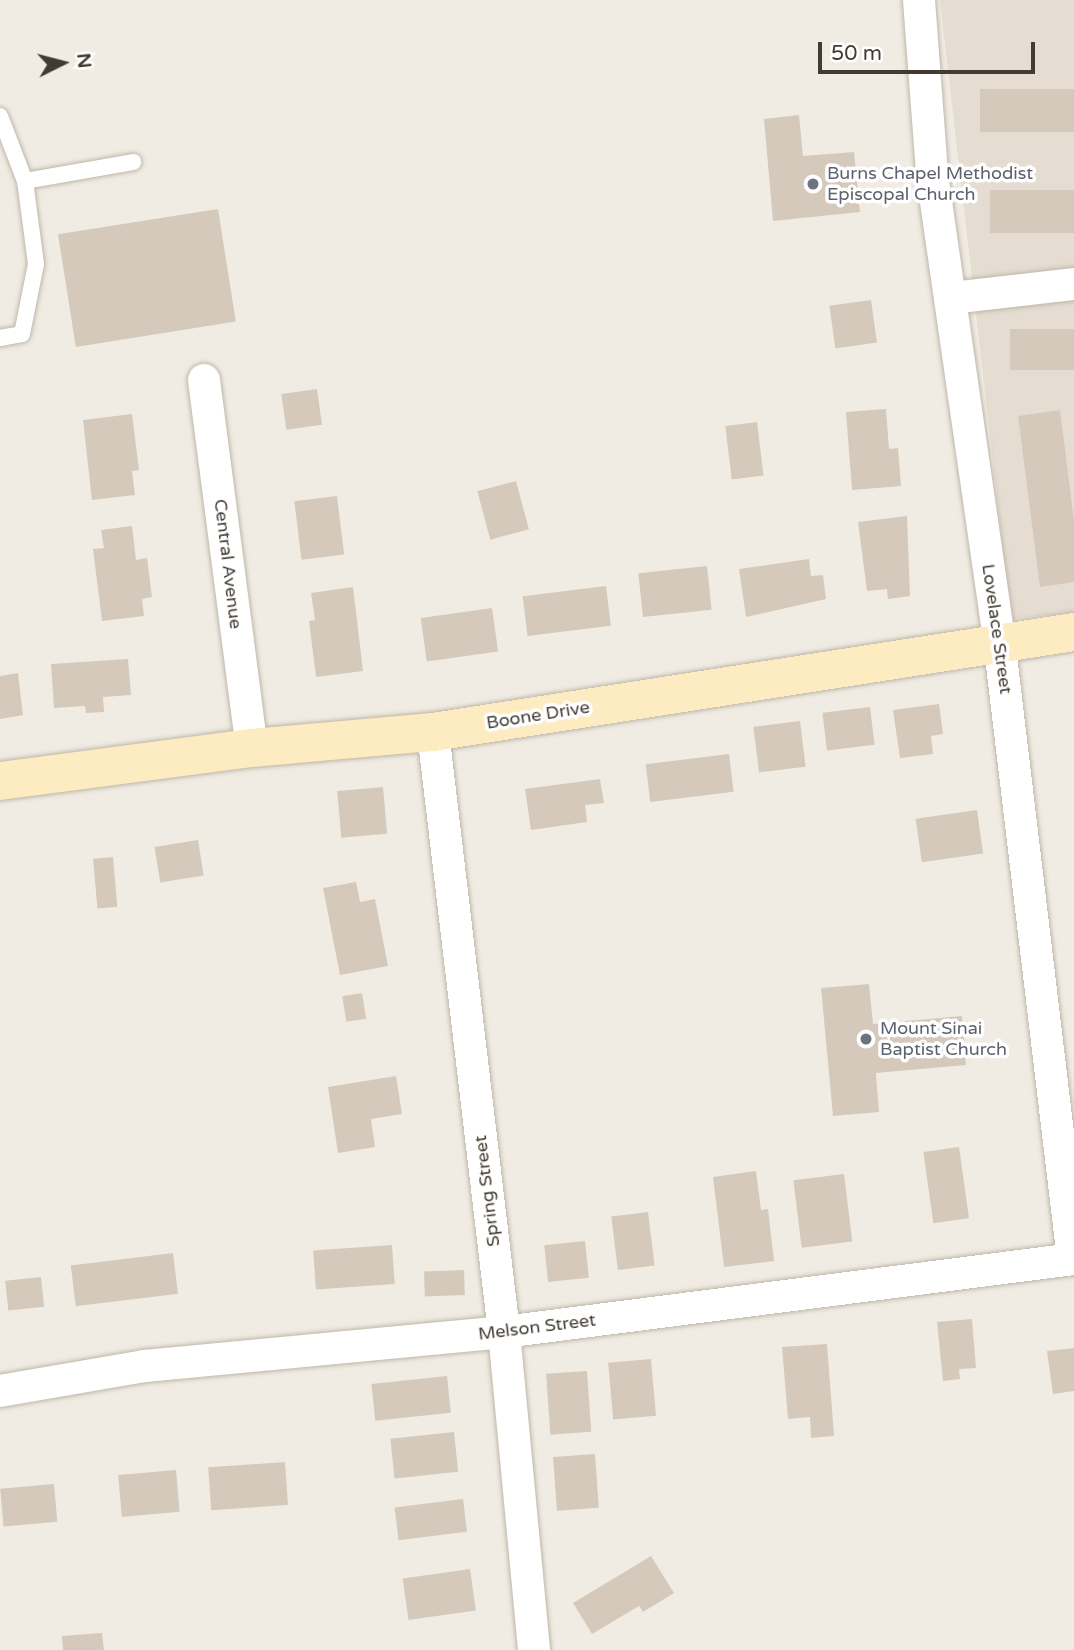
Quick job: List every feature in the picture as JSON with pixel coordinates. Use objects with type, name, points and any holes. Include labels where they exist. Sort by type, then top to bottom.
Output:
[{"type":"street","name":"Lovelace Street","points":[[919,0],[932,174],[999,640],[1073,1259]]},
{"type":"street","points":[[951,298],[1074,284]]},
{"type":"street","name":"Central Avenue","points":[[204,380],[252,748]]},
{"type":"street","name":"Boone Drive","points":[[0,781],[252,748],[433,732],[999,640],[1074,632]]},
{"type":"street","name":"Spring Street","points":[[433,732],[504,1332],[534,1650]]},
{"type":"street","name":"Melson Street","points":[[0,1391],[145,1366],[504,1332],[1073,1259]]},
{"type":"lane","points":[[0,116],[25,181],[36,264],[22,334],[0,338]]},
{"type":"lane","points":[[25,181],[133,162]]},
{"type":"shaded area","points":[[940,0],[1074,0],[1074,612],[1011,619]]},
{"type":"building","points":[[980,89],[1074,89],[1074,132],[980,132]]},
{"type":"building","name":"Burns Chapel Methodist Episcopal Church","points":[[799,115],[803,156],[854,152],[860,212],[773,221],[764,119]]},
{"type":"building","points":[[990,190],[1074,190],[1074,233],[990,233]]},
{"type":"building","points":[[218,209],[236,322],[76,347],[58,234]]},
{"type":"building","points":[[871,300],[877,343],[835,348],[829,306]]},
{"type":"building","points":[[1010,329],[1074,329],[1074,370],[1010,370]]},
{"type":"building","points":[[317,389],[322,425],[286,430],[281,394]]},
{"type":"building","points":[[886,409],[889,449],[898,448],[901,486],[852,490],[846,412]]},
{"type":"building","points":[[1060,410],[1074,520],[1074,582],[1040,587],[1018,416]]},
{"type":"building","points":[[132,414],[139,470],[132,471],[135,495],[92,500],[83,420]]},
{"type":"building","points":[[757,422],[764,476],[732,479],[725,426]]},
{"type":"building","points":[[516,481],[529,529],[490,540],[477,491]]},
{"type":"building","points":[[337,496],[344,555],[302,560],[294,501]]},
{"type":"building","points":[[907,516],[910,596],[888,599],[887,589],[867,591],[858,522]]},
{"type":"building","points":[[132,526],[136,560],[147,558],[152,597],[142,599],[144,616],[102,621],[93,549],[104,548],[101,530]]},
{"type":"building","points":[[809,559],[811,576],[823,575],[826,599],[746,617],[739,569]]},
{"type":"building","points":[[707,566],[712,610],[643,617],[638,573]]},
{"type":"building","points":[[606,586],[611,626],[528,636],[523,596]]},
{"type":"building","points":[[353,587],[363,671],[316,677],[309,621],[315,620],[311,593]]},
{"type":"building","points":[[492,608],[498,652],[427,662],[421,618]]},
{"type":"building","points":[[128,659],[131,695],[103,697],[104,712],[86,713],[85,706],[54,708],[51,664]]},
{"type":"building","points":[[18,673],[23,715],[0,719],[0,676]]},
{"type":"building","points":[[939,704],[943,734],[931,736],[933,754],[900,758],[893,710]]},
{"type":"building","points":[[870,707],[875,745],[827,751],[822,713]]},
{"type":"building","points":[[800,721],[806,767],[759,772],[753,727]]},
{"type":"building","points":[[729,754],[734,792],[650,802],[646,764]]},
{"type":"building","points":[[600,779],[604,803],[585,805],[587,822],[531,830],[525,789]]},
{"type":"building","points":[[383,787],[387,834],[341,838],[337,791]]},
{"type":"building","points":[[977,810],[983,854],[922,862],[916,819]]},
{"type":"building","points":[[198,840],[204,876],[160,882],[155,847]]},
{"type":"building","points":[[113,857],[117,907],[97,909],[93,859]]},
{"type":"building","points":[[356,882],[360,902],[375,899],[388,966],[340,975],[323,888]]},
{"type":"building","points":[[869,984],[873,1024],[962,1016],[966,1065],[876,1073],[879,1112],[833,1116],[821,988]]},
{"type":"building","points":[[362,993],[366,1019],[346,1022],[342,996]]},
{"type":"building","points":[[396,1076],[402,1114],[371,1119],[375,1147],[338,1153],[328,1087]]},
{"type":"building","points":[[959,1147],[969,1218],[933,1223],[923,1152]]},
{"type":"building","points":[[756,1171],[761,1210],[768,1209],[774,1261],[724,1267],[713,1177]]},
{"type":"building","points":[[844,1174],[852,1241],[802,1248],[793,1180]]},
{"type":"building","points":[[648,1212],[655,1266],[618,1270],[611,1217]]},
{"type":"building","points":[[585,1241],[589,1278],[548,1282],[544,1245]]},
{"type":"building","points":[[392,1245],[395,1284],[316,1289],[313,1251]]},
{"type":"building","points":[[173,1253],[178,1294],[76,1306],[71,1266]]},
{"type":"building","points":[[464,1270],[465,1295],[425,1296],[424,1271]]},
{"type":"building","points":[[41,1277],[44,1307],[8,1311],[5,1281]]},
{"type":"building","points":[[972,1319],[976,1368],[959,1369],[960,1379],[943,1381],[937,1322]]},
{"type":"building","points":[[827,1344],[834,1436],[811,1438],[810,1417],[788,1419],[782,1347]]},
{"type":"building","points":[[1074,1348],[1074,1391],[1053,1394],[1047,1351]]},
{"type":"building","points":[[651,1359],[656,1416],[613,1420],[608,1363]]},
{"type":"building","points":[[587,1371],[591,1432],[550,1435],[546,1374]]},
{"type":"building","points":[[447,1376],[451,1413],[375,1421],[371,1384]]},
{"type":"building","points":[[454,1432],[458,1472],[395,1478],[390,1439]]},
{"type":"building","points":[[595,1454],[599,1508],[557,1511],[553,1457]]},
{"type":"building","points":[[285,1462],[288,1505],[211,1510],[208,1467]]},
{"type":"building","points":[[176,1470],[180,1512],[122,1517],[118,1475]]},
{"type":"building","points":[[54,1484],[57,1522],[4,1527],[0,1489]]},
{"type":"building","points":[[463,1499],[467,1532],[399,1540],[395,1507]]},
{"type":"building","points":[[651,1556],[674,1593],[643,1612],[639,1606],[592,1634],[573,1603]]},
{"type":"building","points":[[470,1569],[476,1611],[409,1620],[403,1578]]},
{"type":"building","points":[[102,1633],[104,1650],[63,1650],[62,1636]]},
{"type":"place","name":"Burns Chapel Methodist Episcopal Church","points":[[813,184]]},
{"type":"place","name":"Mount Sinai Baptist Church","points":[[866,1039]]}]
